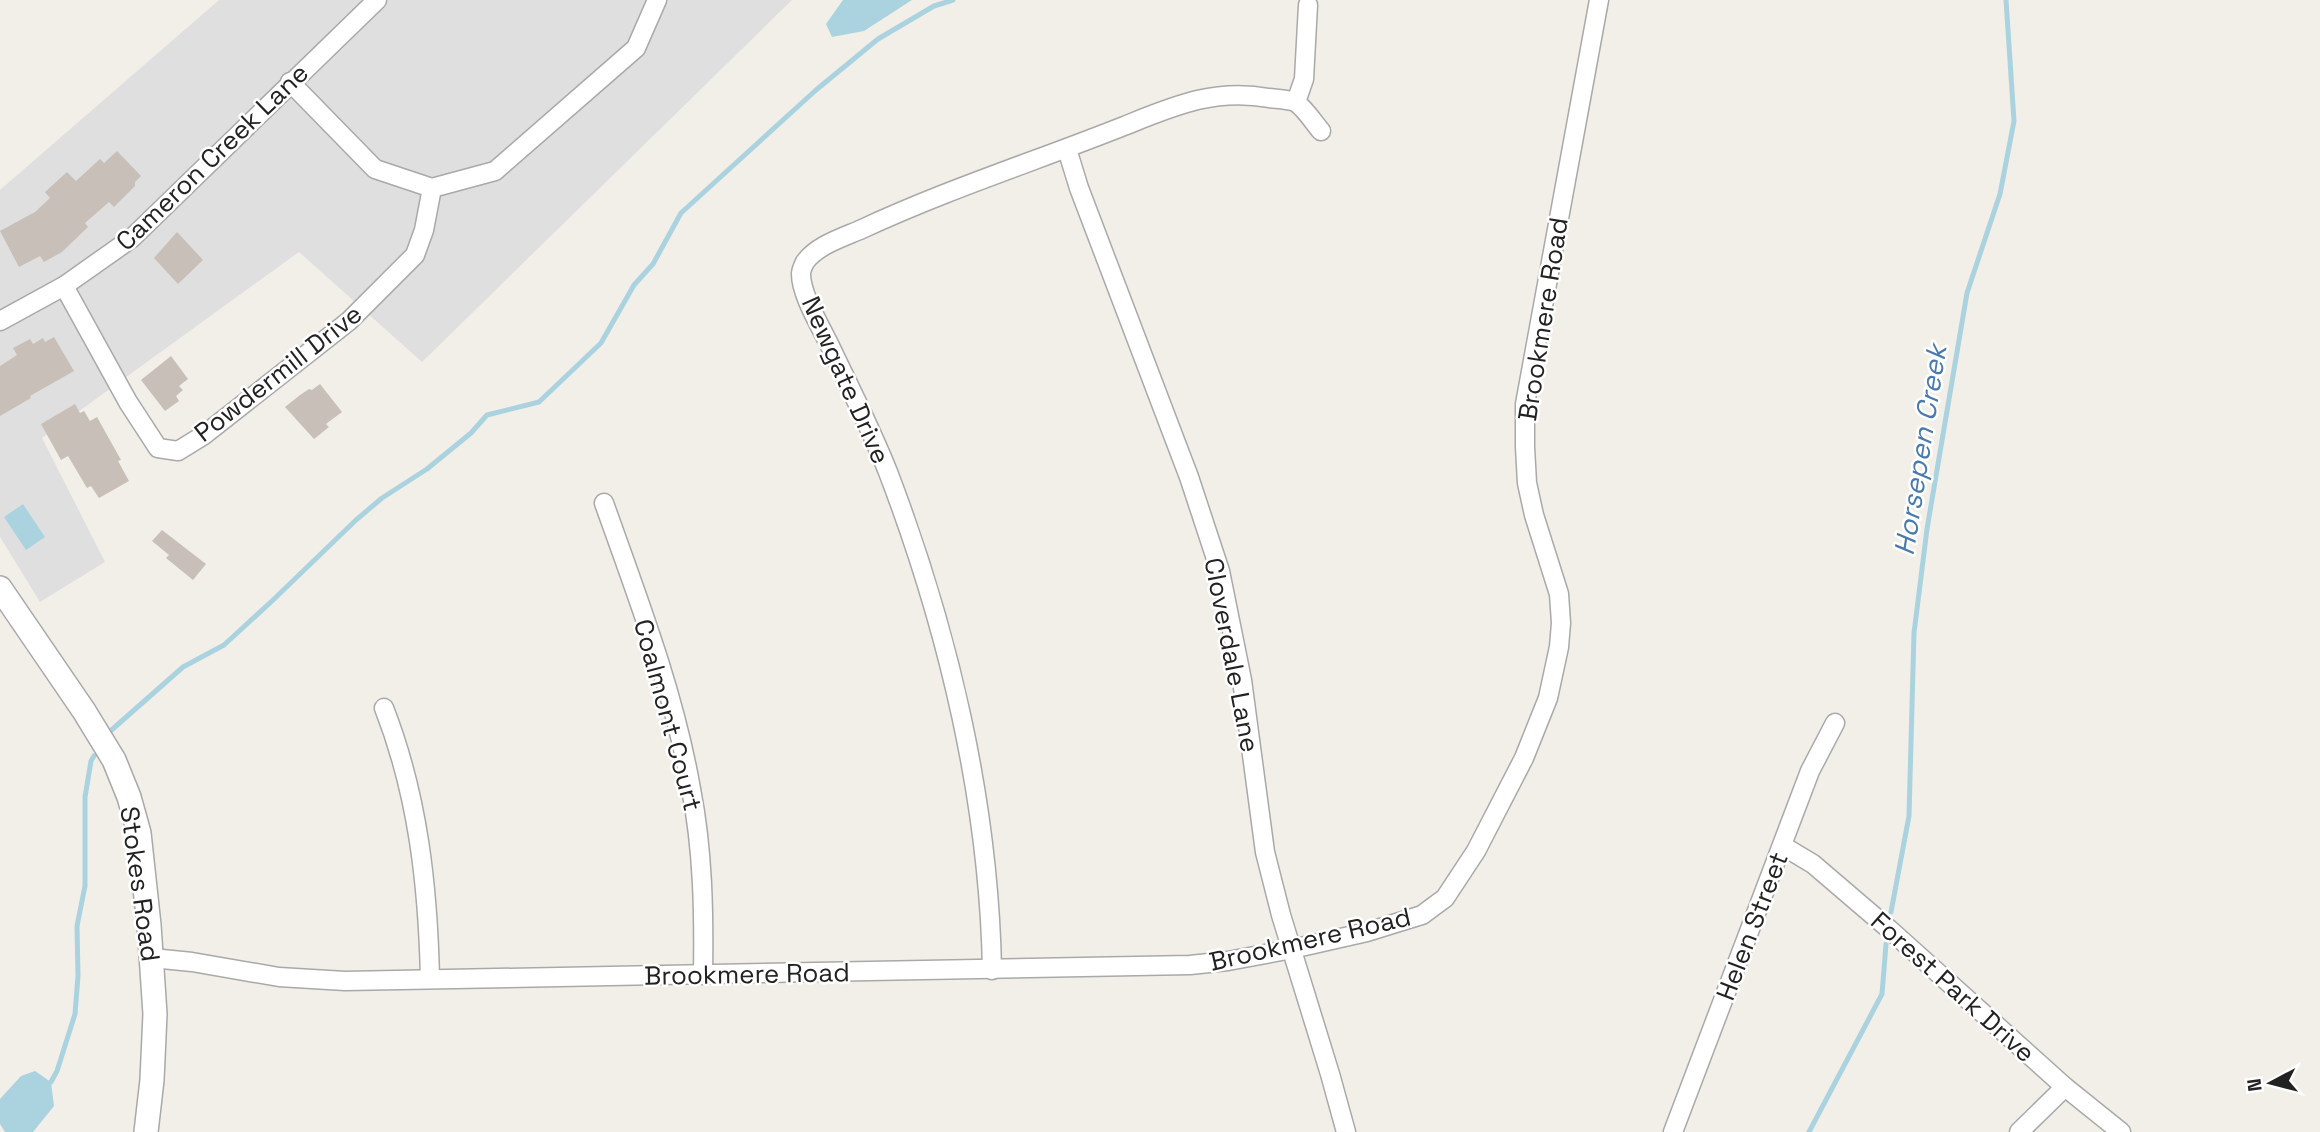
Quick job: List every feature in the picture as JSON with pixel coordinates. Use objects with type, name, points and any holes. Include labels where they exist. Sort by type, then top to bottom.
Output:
[{"type":"street","name":"Cameron Creek Lane","points":[[0,321],[64,286],[132,238],[377,0]]},
{"type":"street","points":[[290,82],[375,169],[432,188],[495,171],[636,48],[657,0]]},
{"type":"street","name":"Brookmere Road","points":[[152,958],[279,977],[345,981],[1190,965],[1292,949],[1367,932],[1422,915],[1445,898],[1497,813],[1524,758],[1548,698],[1559,647],[1559,594],[1534,515],[1527,483],[1525,404],[1599,0]]},
{"type":"street","points":[[1308,5],[1304,79],[1296,102],[1321,131]]},
{"type":"street","name":"Newgate Drive","points":[[992,970],[987,874],[977,802],[962,723],[940,632],[919,560],[887,471],[862,411],[811,306],[801,272],[806,261],[819,250],[891,215],[970,182],[1068,149],[1181,103],[1225,94],[1256,95],[1296,102]]},
{"type":"street","name":"Cloverdale Lane","points":[[1068,149],[1079,188],[1189,477],[1220,571],[1242,680],[1265,852],[1281,915],[1346,1132]]},
{"type":"street","name":"Powdermill Drive","points":[[64,286],[128,402],[158,448],[178,451],[204,435],[349,321],[415,255],[424,230],[432,188]]},
{"type":"street","name":"Coalmont Court","points":[[604,503],[657,655],[692,789],[704,916],[704,975]]},
{"type":"street","name":"Stokes Road","points":[[0,588],[114,760],[123,779],[139,833],[155,1014],[146,1132]]},
{"type":"street","points":[[384,708],[398,743],[415,813],[424,868],[430,979]]},
{"type":"street","name":"Helen Street","points":[[1673,1132],[1810,771],[1835,723]]},
{"type":"street","name":"Forest Park Drive","points":[[1783,846],[1813,864],[1861,904],[2065,1087],[2121,1132]]},
{"type":"street","points":[[2018,1132],[2065,1087]]},
{"type":"shaded area","points":[[219,0],[792,0],[422,362],[299,252],[42,438],[105,562],[40,602],[0,537],[0,190]]},
{"type":"water","points":[[843,0],[912,0],[864,31],[832,37],[826,24]]},
{"type":"water","points":[[23,504],[45,537],[26,550],[4,517]]},
{"type":"water","points":[[35,1071],[51,1082],[54,1106],[33,1132],[5,1132],[0,1124],[0,1099],[21,1076]]},
{"type":"building","points":[[117,151],[141,176],[135,186],[114,207],[109,202],[85,223],[88,227],[62,252],[44,262],[40,256],[19,267],[0,231],[35,212],[50,198],[45,192],[67,172],[76,181],[100,159],[104,163]]},
{"type":"building","points":[[177,232],[203,260],[178,284],[154,258]]},
{"type":"building","points":[[54,337],[74,371],[0,416],[0,366],[17,355],[13,348],[30,339],[33,344],[43,338],[45,342]]},
{"type":"building","points":[[171,356],[188,379],[179,386],[183,390],[176,396],[179,401],[165,411],[141,380]]},
{"type":"building","points":[[320,384],[342,412],[326,424],[329,427],[314,439],[285,407]]},
{"type":"building","points":[[75,404],[80,413],[84,411],[90,421],[97,417],[121,460],[118,461],[129,481],[99,498],[91,486],[87,488],[68,456],[61,460],[41,424]]},
{"type":"building","points":[[162,530],[206,564],[193,580],[166,558],[169,555],[152,541]]},
{"type":"waterway","points":[[107,734],[183,667],[224,645],[356,520],[382,498],[427,469],[471,433],[487,415],[539,402],[601,343],[634,285],[653,264],[681,213],[816,90],[878,39],[934,6],[953,0]]},
{"type":"waterway","name":"Horsepen Creek","points":[[1891,912],[1909,816],[1914,633],[1927,529],[1967,293],[2000,194],[2014,121],[2006,0]]},
{"type":"waterway","points":[[51,1082],[75,1014],[78,976],[77,926],[85,886],[85,797],[94,756]]},
{"type":"waterway","name":"Horsepen Creek","points":[[1809,1132],[1882,994],[1886,944]]}]
